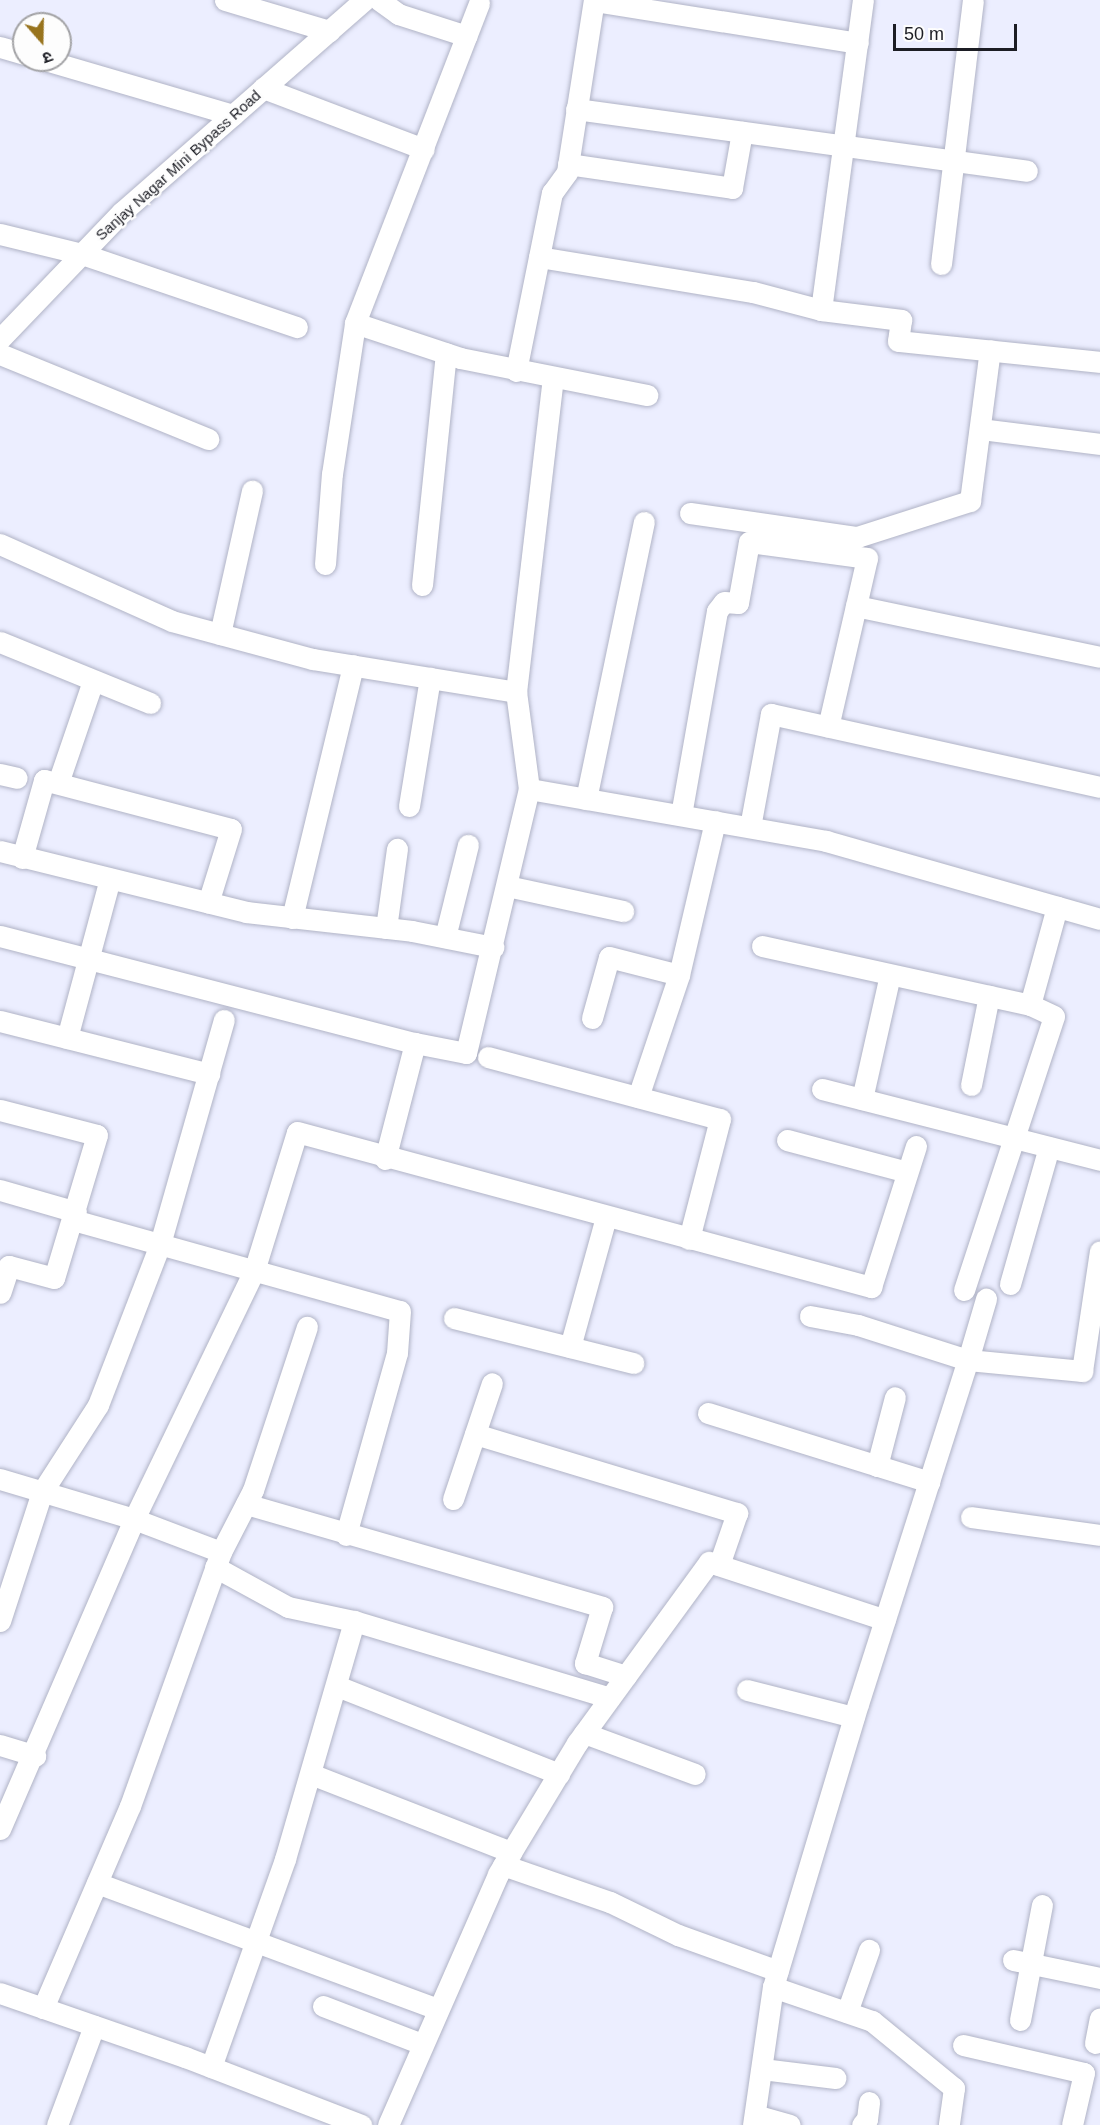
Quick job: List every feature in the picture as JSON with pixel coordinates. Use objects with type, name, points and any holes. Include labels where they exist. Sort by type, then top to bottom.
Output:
[{"type":"street","points":[[225,0],[329,31]]},
{"type":"street","name":"Sanjay Nagar Mini Bypass Road","points":[[0,339],[122,212],[364,0]]},
{"type":"street","points":[[379,0],[398,14],[467,36]]},
{"type":"street","points":[[516,371],[552,193],[568,164],[594,0],[858,43]]},
{"type":"street","points":[[820,310],[863,0]]},
{"type":"street","points":[[941,264],[973,1]]},
{"type":"street","points":[[325,564],[332,474],[355,323],[479,3]]},
{"type":"street","points":[[72,68],[233,115]]},
{"type":"street","points":[[263,88],[424,149]]},
{"type":"street","points":[[576,109],[1027,171]]},
{"type":"street","points":[[568,164],[732,188],[742,132]]},
{"type":"street","points":[[0,234],[82,254],[297,327]]},
{"type":"street","points":[[539,257],[753,292],[820,310],[901,320],[898,341],[1100,362]]},
{"type":"street","points":[[355,323],[446,353],[516,371],[647,395]]},
{"type":"street","points":[[690,513],[856,537],[969,501],[990,350]]},
{"type":"street","points":[[422,585],[446,353]]},
{"type":"street","points":[[0,354],[208,439]]},
{"type":"street","points":[[0,936],[415,1043],[466,1053],[529,789],[516,692],[553,379]]},
{"type":"street","points":[[980,429],[1100,444]]},
{"type":"street","points":[[220,634],[252,491]]},
{"type":"street","points":[[586,799],[644,522]]},
{"type":"street","points":[[681,815],[717,611],[724,602],[738,603],[749,542],[867,558],[828,727]]},
{"type":"street","points":[[0,544],[172,621],[353,665],[516,692]]},
{"type":"street","points":[[856,606],[1100,657]]},
{"type":"street","points":[[0,642],[150,703]]},
{"type":"street","points":[[292,918],[353,665]]},
{"type":"street","points":[[409,806],[430,678]]},
{"type":"street","points":[[58,783],[93,681]]},
{"type":"street","points":[[750,827],[771,714],[1100,787]]},
{"type":"street","points":[[22,858],[44,780],[58,783],[231,829],[208,903]]},
{"type":"street","points":[[529,789],[826,841],[1100,919]]},
{"type":"street","points":[[638,1097],[680,975],[715,821]]},
{"type":"street","points":[[445,937],[468,845]]},
{"type":"street","points":[[386,928],[397,849]]},
{"type":"street","points":[[0,851],[208,903],[292,918],[445,937],[492,947]]},
{"type":"street","points":[[67,1038],[110,879]]},
{"type":"street","points":[[507,886],[622,911]]},
{"type":"street","points":[[1030,1005],[1057,907]]},
{"type":"street","points":[[762,946],[1030,1005],[1054,1016],[964,1290]]},
{"type":"street","points":[[592,1018],[609,957],[680,975]]},
{"type":"street","points":[[861,1099],[890,975]]},
{"type":"street","points":[[971,1085],[990,996]]},
{"type":"street","points":[[0,1621],[42,1492],[98,1405],[160,1244],[224,1020]]},
{"type":"street","points":[[0,1021],[209,1074]]},
{"type":"street","points":[[385,1159],[415,1043]]},
{"type":"street","points":[[488,1057],[720,1119],[688,1239]]},
{"type":"street","points":[[822,1089],[1100,1160]]},
{"type":"street","points":[[0,1110],[97,1135],[54,1278],[9,1266],[0,1293]]},
{"type":"street","points":[[0,1829],[35,1756],[134,1519],[255,1270],[297,1132],[385,1159],[871,1287],[916,1146]]},
{"type":"street","points":[[787,1140],[907,1172]]},
{"type":"street","points":[[1010,1284],[1049,1147]]},
{"type":"street","points":[[0,1190],[160,1244],[400,1311],[397,1353],[346,1535]]},
{"type":"street","points":[[570,1347],[606,1217]]},
{"type":"street","points":[[810,1316],[858,1325],[968,1360],[1082,1371],[1100,1251]]},
{"type":"street","points":[[790,2125],[754,2120],[775,1979],[854,1717],[986,1299]]},
{"type":"street","points":[[453,1318],[633,1363]]},
{"type":"street","points":[[43,2008],[130,1806],[218,1559],[246,1504],[307,1327]]},
{"type":"street","points":[[453,1499],[492,1383]]},
{"type":"street","points":[[877,1466],[895,1397]]},
{"type":"street","points":[[708,1413],[929,1482]]},
{"type":"street","points":[[475,1434],[737,1513],[719,1565]]},
{"type":"street","points":[[0,1479],[134,1519],[218,1559],[288,1607],[354,1621],[610,1698]]},
{"type":"street","points":[[246,1504],[346,1535],[602,1607],[585,1663],[626,1676]]},
{"type":"street","points":[[971,1517],[1100,1535]]},
{"type":"street","points":[[388,2125],[437,2009],[507,1858],[584,1733],[709,1562],[885,1620]]},
{"type":"street","points":[[211,2067],[255,1944],[311,1774],[338,1686],[354,1621]]},
{"type":"street","points":[[338,1686],[559,1774]]},
{"type":"street","points":[[747,1690],[854,1717]]},
{"type":"street","points":[[584,1733],[695,1774]]},
{"type":"street","points":[[0,1744],[35,1756]]},
{"type":"street","points":[[311,1774],[610,1902],[847,2012],[872,2021],[954,2088],[949,2125]]},
{"type":"street","points":[[97,1883],[255,1944],[437,2009]]},
{"type":"street","points":[[1020,2020],[1022,1962],[1042,1905]]},
{"type":"street","points":[[847,2012],[869,1950]]},
{"type":"street","points":[[1022,1962],[1100,1978]]},
{"type":"street","points":[[0,1993],[211,2067],[361,2125]]},
{"type":"street","points":[[323,2006],[422,2044]]},
{"type":"street","points":[[1095,2043],[1100,2018]]},
{"type":"street","points":[[57,2125],[94,2026]]},
{"type":"street","points":[[963,2045],[1084,2073],[1072,2125]]},
{"type":"street","points":[[762,2068],[835,2078]]},
{"type":"street","points":[[862,2125],[867,2119],[869,2102]]}]
